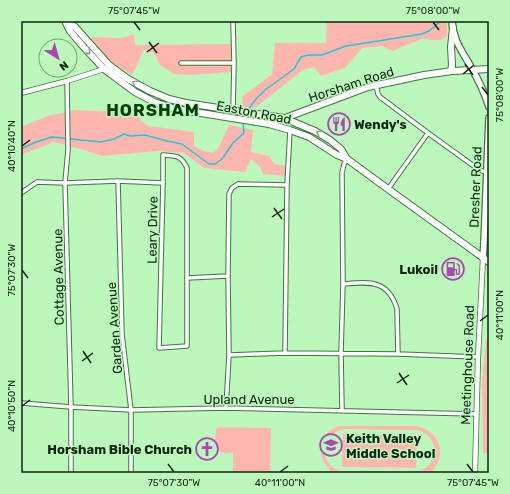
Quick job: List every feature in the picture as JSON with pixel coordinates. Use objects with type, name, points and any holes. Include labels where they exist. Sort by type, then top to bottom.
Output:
[{"type":"main road","name":"Easton Road","points":[[66,21],[75,27],[109,65],[128,79],[160,96],[186,103],[284,118],[311,129],[330,140],[341,149],[347,159]]},
{"type":"main road","name":"Easton Road","points":[[66,21],[70,31],[104,69],[135,92],[157,103],[185,111],[269,124],[309,137],[337,155],[347,159],[489,262]]},
{"type":"main road","points":[[452,24],[458,45],[472,69],[485,95],[489,107]]},
{"type":"main road","points":[[451,71],[452,24]]},
{"type":"main road","name":"Horsham Road","points":[[269,124],[361,90],[376,86],[424,75],[472,69],[489,69]]},
{"type":"main road","name":"Dresher Road","points":[[483,258],[487,241],[489,118]]},
{"type":"street","points":[[233,21],[233,110]]},
{"type":"street","points":[[181,63],[234,63]]},
{"type":"street","points":[[21,93],[67,81],[104,69],[109,65]]},
{"type":"street","name":"Cottage Avenue","points":[[67,81],[68,150],[65,183],[71,407],[71,473]]},
{"type":"street","points":[[376,86],[380,97],[428,134],[478,169],[487,173]]},
{"type":"street","points":[[285,353],[287,185],[290,130]]},
{"type":"street","points":[[388,189],[428,134]]},
{"type":"street","name":"Leary Drive","points":[[163,155],[177,156],[184,161],[187,168],[187,346],[159,348],[164,183],[163,155]]},
{"type":"street","points":[[342,410],[342,173],[347,159]]},
{"type":"street","points":[[21,193],[37,182],[65,183],[118,181],[164,183]]},
{"type":"street","name":"Garden Avenue","points":[[118,181],[122,334],[131,410],[131,473]]},
{"type":"street","points":[[226,408],[229,355],[229,194],[232,188],[238,184],[287,185]]},
{"type":"street","name":"Meetinghouse Road","points":[[476,473],[476,414],[483,258]]},
{"type":"street","points":[[186,278],[228,276]]},
{"type":"street","points":[[343,284],[370,282],[379,285],[391,295],[397,309],[398,354]]},
{"type":"street","points":[[229,355],[341,353],[478,357]]},
{"type":"street","name":"Upland Avenue","points":[[21,403],[131,410],[226,408],[476,414]]},
{"type":"shaded area","points":[[327,21],[447,21],[447,36],[441,40],[430,40],[423,38],[393,51],[381,46],[362,48],[345,68],[321,76],[314,67],[303,70],[256,107],[243,108],[242,97],[272,74],[275,43],[326,43]]},
{"type":"shaded area","points":[[134,34],[135,45],[231,44],[231,72],[192,75],[174,74],[160,65],[154,53],[144,50],[132,75],[110,61],[96,48],[91,37],[122,38]]},
{"type":"shaded area","points":[[74,110],[138,113],[140,120],[149,126],[194,132],[194,146],[204,151],[213,153],[218,149],[229,125],[253,130],[251,152],[269,156],[274,164],[287,166],[286,176],[263,174],[260,167],[251,159],[245,172],[204,168],[184,153],[158,151],[102,156],[54,142],[21,155],[21,127],[50,115]]},
{"type":"shaded area","points":[[486,339],[489,341],[489,454],[483,453],[482,384]]},
{"type":"shaded area","points":[[340,426],[416,426],[427,430],[435,438],[440,448],[439,460],[432,472],[433,473],[322,473],[329,472],[330,470],[322,458],[321,445],[327,433]],"holes":[[[344,429],[417,430],[425,433],[430,438],[434,445],[434,451],[430,464],[424,469],[416,472],[340,471],[333,467],[325,456],[324,449],[326,442],[336,432]]]},
{"type":"shaded area","points":[[218,427],[271,428],[270,473],[233,473],[233,452],[223,453],[214,448],[216,429]]},
{"type":"shaded area","points":[[343,434],[417,435],[416,468],[342,467]]},
{"type":"waterway","points":[[247,111],[265,90],[294,69],[301,57],[308,55],[322,55],[346,46],[422,34],[429,31],[441,21]]},
{"type":"waterway","points":[[21,149],[52,137],[101,142],[114,139],[124,134],[130,136],[145,135],[182,144],[209,164],[215,164],[222,159],[233,143],[244,133],[243,122]]},
{"type":"place","name":"Wendy's","points":[[339,124]]},
{"type":"place","name":"Lukoil","points":[[453,269]]},
{"type":"place","name":"Keith Valley Middle School","points":[[331,445]]},
{"type":"place","name":"Horsham Bible Church","points":[[207,449]]},
{"type":"district","name":"HORSHAM","points":[[153,110]]}]
